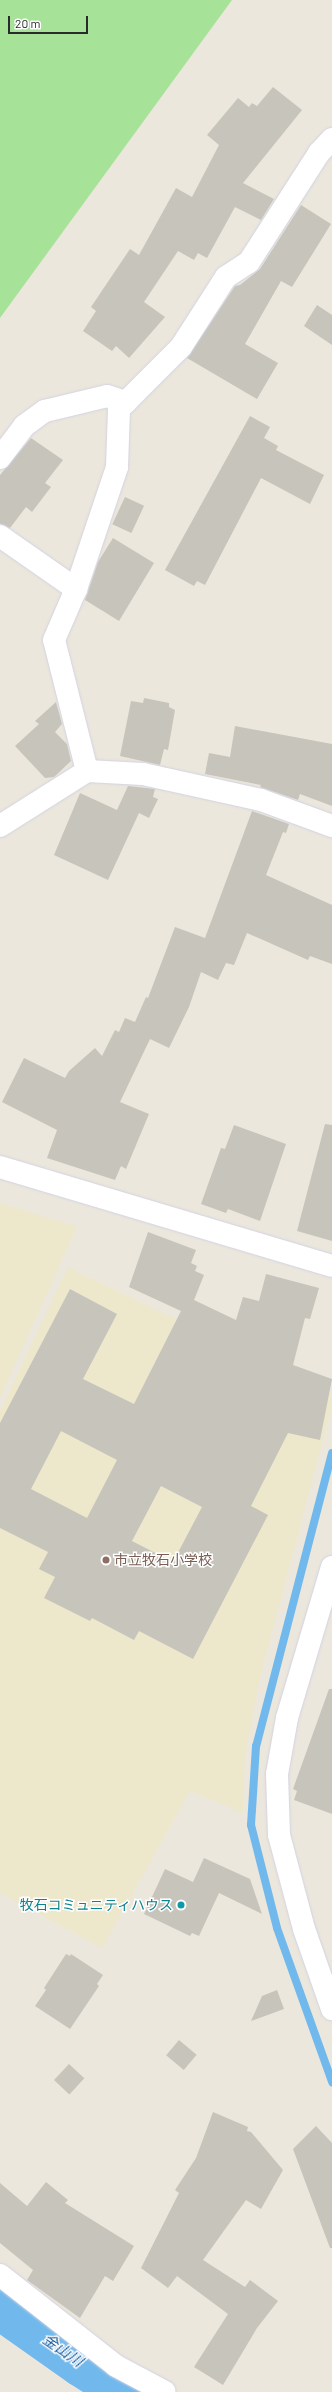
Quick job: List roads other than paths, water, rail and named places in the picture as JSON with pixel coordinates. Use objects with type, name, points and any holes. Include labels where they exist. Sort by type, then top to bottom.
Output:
[{"type":"street","points":[[88,771],[54,640],[76,589],[117,467],[119,409],[181,347],[226,277],[249,262],[319,153],[332,139]]},
{"type":"street","points":[[0,458],[24,426],[45,411],[107,396],[126,402]]},
{"type":"street","points":[[0,536],[76,589]]},
{"type":"street","points":[[0,826],[88,771],[143,774],[261,800],[332,826]]},
{"type":"street","points":[[0,1168],[332,1266]]},
{"type":"street","points":[[332,1567],[287,1718],[277,1774],[279,1835],[304,1929],[332,2009]]},
{"type":"street","points":[[0,2275],[116,2366],[166,2392]]},
{"type":"waterway","points":[[332,1453],[256,1746],[251,1825],[277,1928],[332,2082]]},
{"type":"waterway","name":"金山川","points":[[0,2305],[82,2363],[128,2392]]},
{"type":"place","name":"市立牧石小学校","points":[[106,1560]]},
{"type":"place","name":"牧石コミュニティハウス","points":[[181,1905]]}]
